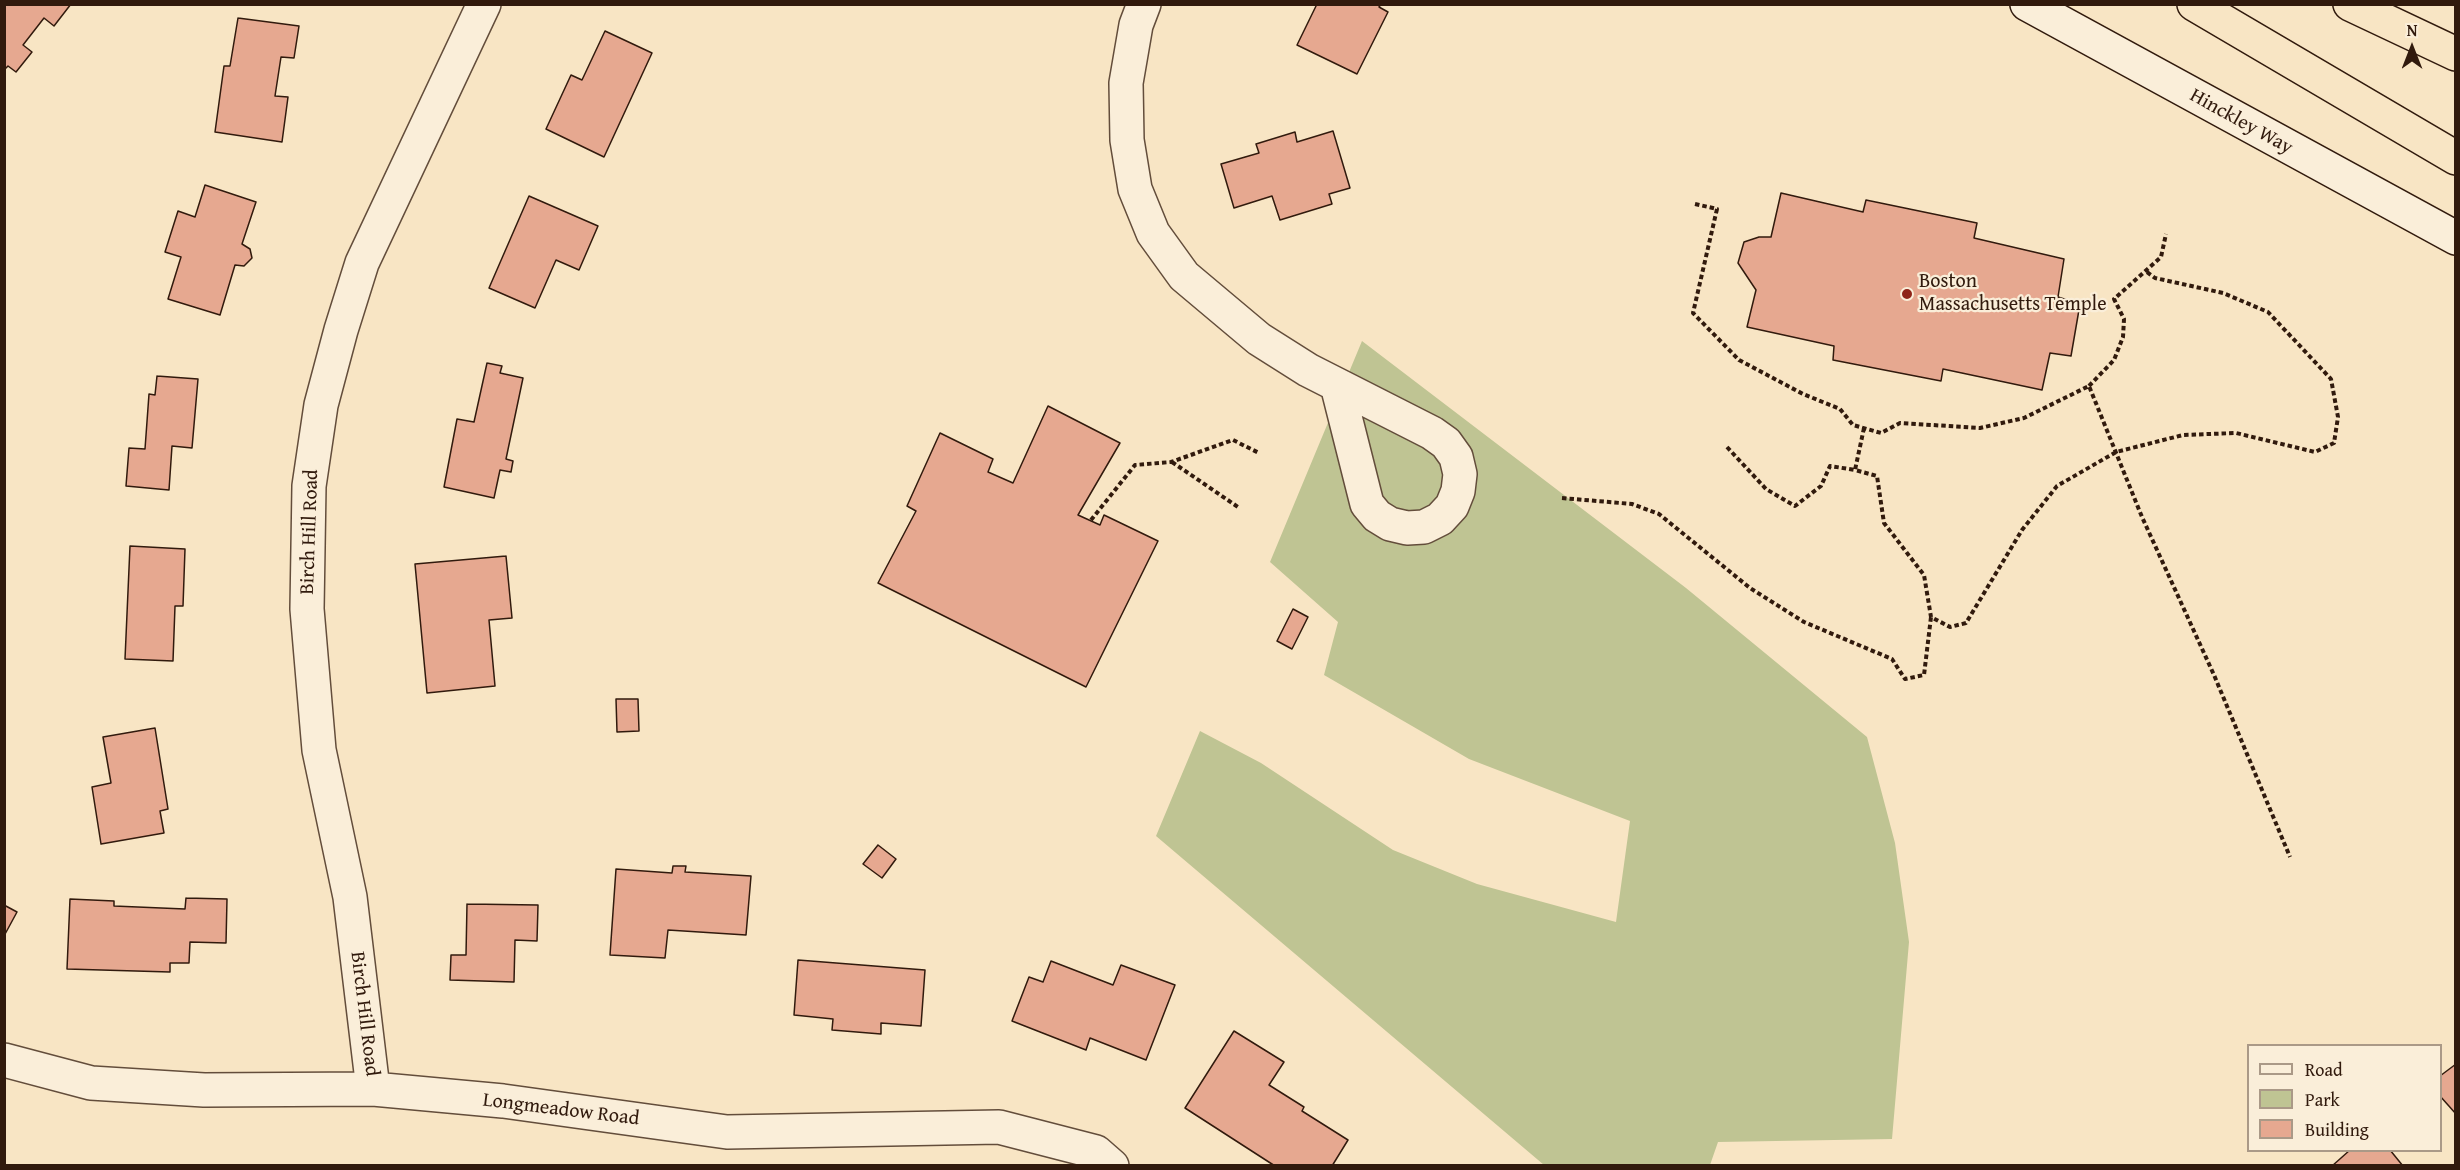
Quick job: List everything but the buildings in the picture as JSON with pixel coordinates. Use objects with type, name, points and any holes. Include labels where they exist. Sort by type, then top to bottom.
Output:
[{"type":"highway","points":[[2194,4],[2456,158]]},
{"type":"highway","points":[[2350,4],[2456,54]]},
{"type":"street","name":"Birch Hill Road","points":[[374,1089],[350,897],[320,750],[307,609],[309,486],[321,405],[340,330],[362,264],[484,4]]},
{"type":"street","points":[[1144,4],[1136,25],[1126,82],[1127,140],[1135,189],[1153,233],[1184,276],[1220,309],[1259,339],[1337,384],[1432,433],[1446,443],[1456,457],[1459,482],[1452,506],[1440,519],[1424,526],[1407,528],[1390,524],[1377,516],[1366,504],[1337,384]]},
{"type":"street","name":"Hinckley Way","points":[[2026,4],[2456,238]]},
{"type":"street","name":"Longmeadow Road","points":[[4,1060],[91,1083],[204,1090],[374,1089],[503,1101],[727,1132],[999,1127],[1096,1152],[1112,1166]]},
{"type":"path","points":[[1695,204],[1717,208],[1693,313],[1739,360],[1803,394],[1840,409],[1852,425],[1881,433],[1900,423],[1980,428],[2024,418],[2089,386],[2114,360],[2123,337],[2124,319],[2114,299],[2147,272],[2161,257],[2166,234]]},
{"type":"path","points":[[1931,617],[1950,627],[1966,623],[2022,530],[2057,486],[2116,452],[2183,435],[2236,433],[2315,452],[2334,443],[2338,417],[2331,379],[2268,312],[2223,292],[2155,278],[2147,272]]},
{"type":"path","points":[[2089,386],[2290,857]]},
{"type":"path","points":[[1855,470],[1864,428]]},
{"type":"path","points":[[1091,520],[1135,465],[1171,462],[1233,440],[1259,453]]},
{"type":"path","points":[[1562,498],[1632,504],[1659,514],[1750,588],[1804,622],[1892,659],[1905,679],[1924,675],[1931,617],[1924,575],[1884,523],[1877,476],[1830,466],[1821,486],[1795,506],[1766,489],[1727,447]]},
{"type":"path","points":[[1171,462],[1238,507]]},
{"type":"green space","points":[[1362,341],[1686,588],[1867,737],[1895,843],[1909,942],[1892,1139],[1718,1142],[1710,1165],[1544,1165],[1156,836],[1200,731],[1261,763],[1393,850],[1477,884],[1616,922],[1630,821],[1469,759],[1324,675],[1338,622],[1270,562]]},
{"type":"place","name":"Boston Massachusetts Temple","points":[[1907,294]]}]
